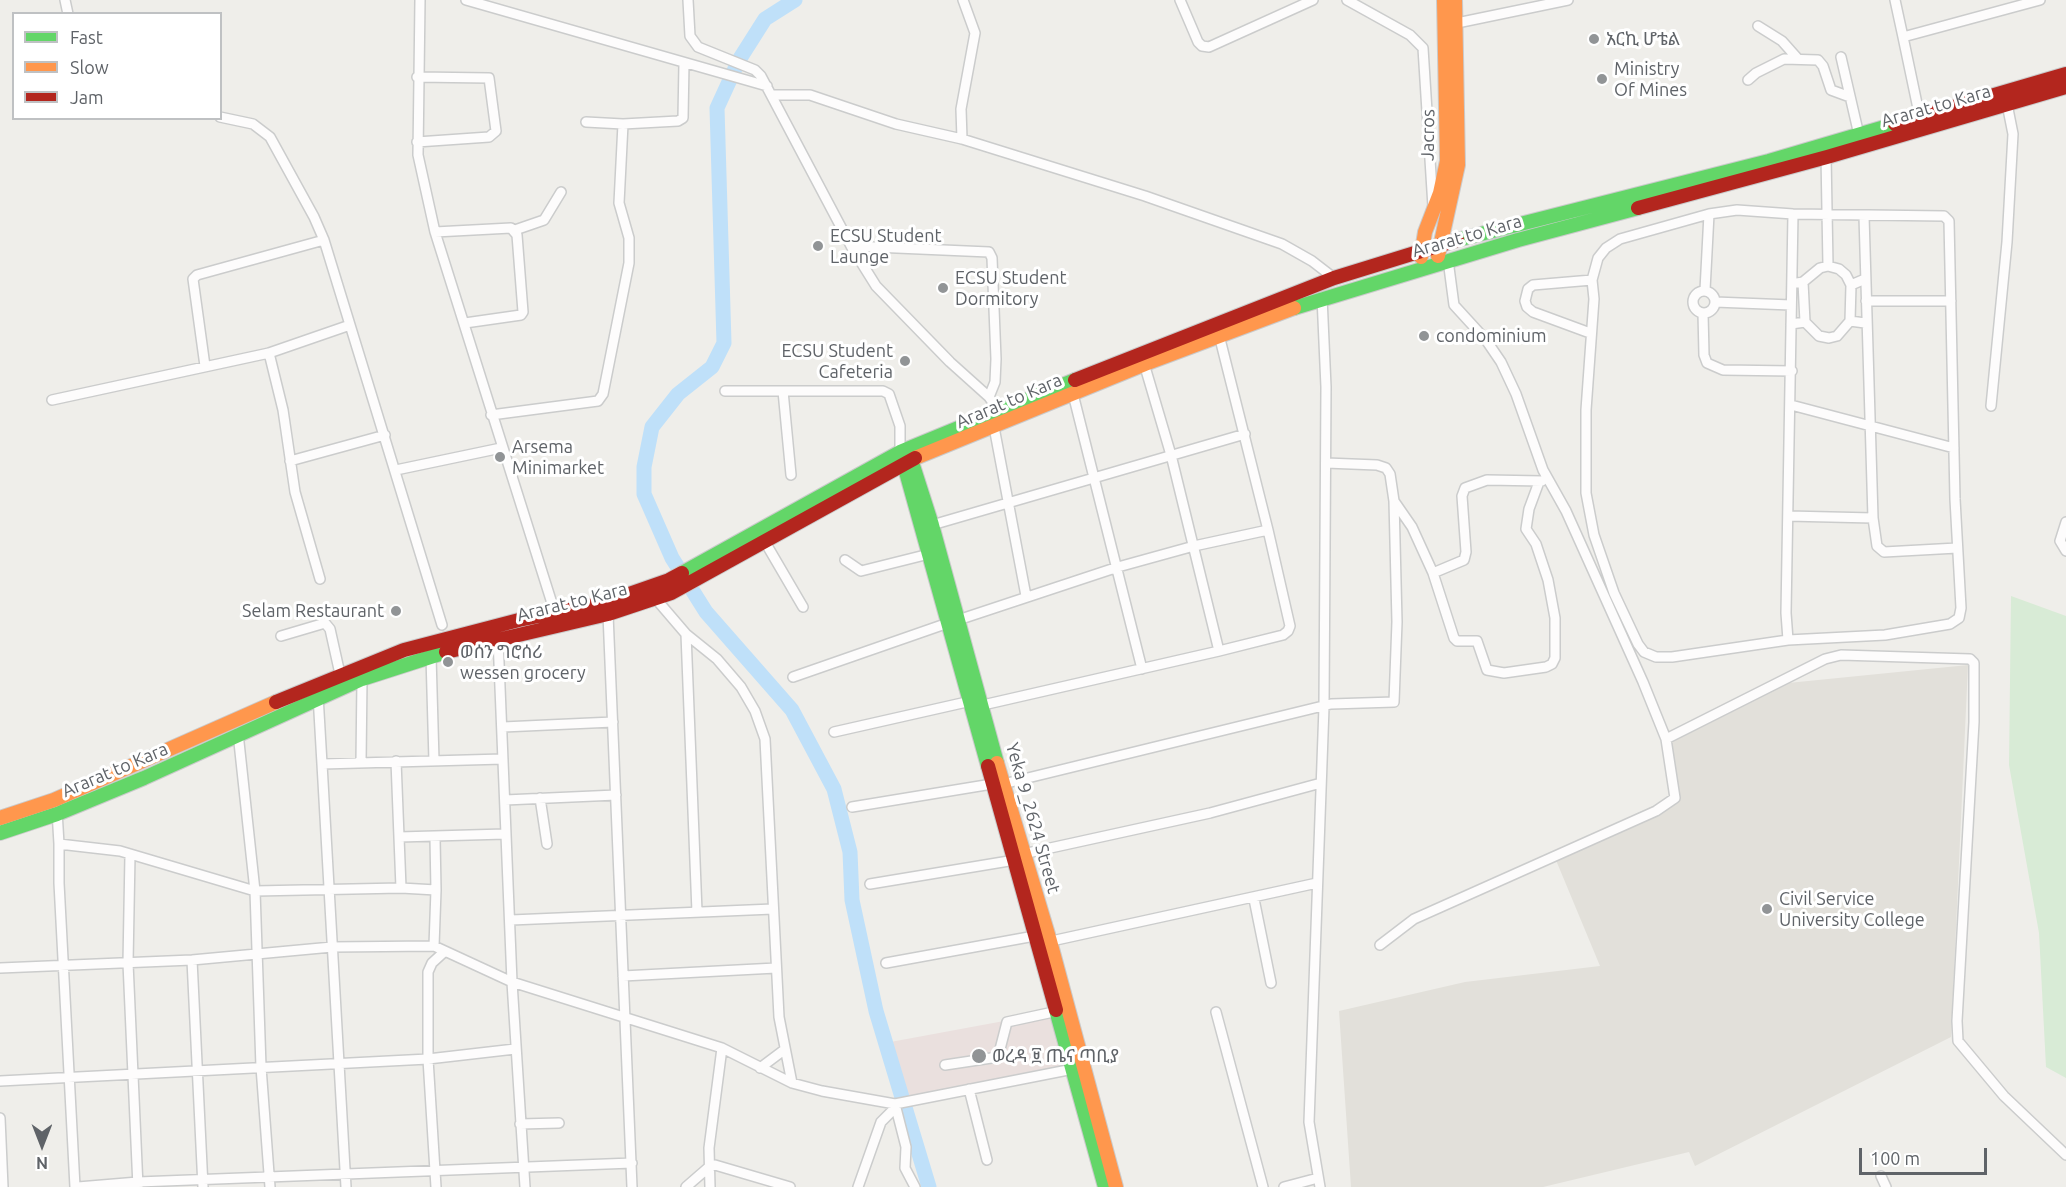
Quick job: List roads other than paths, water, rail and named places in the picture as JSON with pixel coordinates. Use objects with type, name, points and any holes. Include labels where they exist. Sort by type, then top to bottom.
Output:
[{"type":"main road","name":"Jacros","points":[[1420,268],[1422,249],[1433,207],[1445,177],[1447,160],[1444,0]]},
{"type":"main road","name":"Jacros","points":[[1443,262],[1439,247],[1458,165],[1455,0]]},
{"type":"main road","name":"Ararat to Kara","points":[[692,576],[905,452],[998,410],[1143,358],[1219,335],[1322,297],[1825,151],[1859,135],[2066,74]]},
{"type":"main road","name":"Ararat to Kara","points":[[905,452],[994,427],[1073,394],[1143,358],[1334,278],[1422,249],[1439,247],[1825,151],[2066,87]]},
{"type":"main road","name":"Yeka 9_2624 Street","points":[[905,452],[918,496],[929,554],[953,622],[977,703],[998,784],[1116,1187]]},
{"type":"main road","name":"Yeka 9_2624 Street","points":[[918,496],[932,525],[953,622]]},
{"type":"main road","name":"Ararat to Kara","points":[[141,772],[318,691],[558,619],[608,614],[765,542],[821,500]]},
{"type":"main road","name":"Ararat to Kara","points":[[0,833],[56,807],[238,734],[318,691],[340,674],[404,650],[558,619],[647,598]]},
{"type":"main road","name":"Ararat to Kara","points":[[0,818],[56,807]]},
{"type":"main road","name":"Yeka 9_2624 Street","points":[[1043,938],[1058,1011],[1105,1187]]},
{"type":"street","points":[[420,0],[417,142],[435,232],[465,323],[501,448],[558,619]]},
{"type":"street","points":[[466,0],[770,90],[810,95],[896,124],[962,139],[1145,196],[1282,244],[1312,261],[1334,278]]},
{"type":"street","points":[[688,0],[692,41],[698,46],[755,70],[770,90],[851,246],[882,294],[989,397],[998,410]]},
{"type":"street","points":[[962,139],[961,109],[975,33],[963,0]]},
{"type":"street","points":[[1180,0],[1198,42],[1202,46],[1209,47],[1313,0]]},
{"type":"street","points":[[1347,0],[1410,35],[1423,48],[1433,207]]},
{"type":"street","points":[[1457,23],[1568,0]]},
{"type":"street","points":[[1895,0],[1920,118]]},
{"type":"street","points":[[1903,37],[2040,0]]},
{"type":"street","points":[[1758,26],[1782,41],[1798,59]]},
{"type":"street","points":[[1841,57],[1859,135]]},
{"type":"street","points":[[1749,80],[1756,73],[1784,59],[1818,60],[1823,66],[1831,90],[1850,97]]},
{"type":"street","points":[[586,122],[623,124],[678,121],[683,118],[684,63]]},
{"type":"street","points":[[417,77],[489,78],[496,131],[489,137],[417,142]]},
{"type":"street","points":[[1991,406],[2007,242],[2013,134],[2007,104]]},
{"type":"street","points":[[222,117],[253,124],[270,137],[298,185],[324,240],[442,625]]},
{"type":"street","points":[[491,415],[598,401],[603,394],[629,263],[629,238],[619,203],[623,124]]},
{"type":"street","points":[[1825,151],[1828,266]]},
{"type":"street","points":[[435,232],[515,230],[544,220],[561,192]]},
{"type":"street","points":[[1737,210],[1828,215],[1944,216],[1949,220],[1957,548],[1961,608],[1959,618],[1950,624],[1885,635],[1788,640],[1672,657],[1656,657],[1644,652],[1638,644],[1614,593],[1589,515],[1586,493],[1586,410],[1594,298],[1592,279],[1598,258],[1606,248],[1620,239],[1709,214],[1737,210]]},
{"type":"street","points":[[1705,290],[1709,214]]},
{"type":"street","points":[[1788,640],[1786,614],[1793,214]]},
{"type":"street","points":[[1863,216],[1869,426],[1873,518],[1877,546],[1884,552],[1957,548]]},
{"type":"street","points":[[465,323],[521,315],[523,312],[515,230]]},
{"type":"street","points":[[205,366],[193,279],[197,275],[324,240]]},
{"type":"street","points":[[851,246],[989,252],[993,267],[996,359],[995,382],[989,397]]},
{"type":"street","points":[[1380,945],[1414,919],[1656,811],[1675,798],[1666,739],[1596,576],[1566,511],[1543,481],[1502,363],[1486,340],[1454,305],[1443,262]]},
{"type":"street","points":[[1792,284],[1803,282],[1820,268],[1828,266],[1839,269],[1846,275],[1851,285],[1850,321],[1837,336],[1828,338],[1819,336],[1805,322],[1803,282]]},
{"type":"street","points":[[1590,333],[1533,312],[1527,308],[1525,300],[1528,289],[1533,285],[1592,279]]},
{"type":"street","points":[[1851,285],[1866,279]]},
{"type":"street","points":[[1705,290],[1710,292],[1715,303]]},
{"type":"street","points":[[1703,313],[1698,311],[1693,301],[1695,295],[1705,290]]},
{"type":"street","points":[[1284,1187],[1319,1183],[1309,1122],[1324,707],[1326,387],[1322,297]]},
{"type":"street","points":[[1866,301],[1952,301]]},
{"type":"street","points":[[1715,303],[1791,305]]},
{"type":"street","points":[[1703,313],[1713,308],[1715,303]]},
{"type":"street","points":[[1703,313],[1704,355],[1707,363],[1723,370],[1792,371]]},
{"type":"street","points":[[1850,321],[1866,323]]},
{"type":"street","points":[[1791,324],[1805,322]]},
{"type":"street","points":[[52,400],[269,352],[350,325]]},
{"type":"street","points":[[834,732],[1142,669],[1283,635],[1288,631],[1268,530],[1219,335]]},
{"type":"street","points":[[269,352],[283,410],[295,492],[320,579]]},
{"type":"street","points":[[1143,358],[1171,455],[1219,651]]},
{"type":"street","points":[[725,391],[883,391],[889,394],[905,452]]},
{"type":"street","points":[[783,391],[791,475]]},
{"type":"street","points":[[1073,394],[1142,669]]},
{"type":"street","points":[[1791,405],[1954,448]]},
{"type":"street","points":[[994,427],[1026,596]]},
{"type":"street","points":[[932,525],[1245,434]]},
{"type":"street","points":[[290,461],[385,435]]},
{"type":"street","points":[[396,470],[501,448]]},
{"type":"street","points":[[852,807],[998,784],[1343,702],[1392,702],[1396,700],[1394,501],[1390,474],[1386,468],[1326,463]]},
{"type":"street","points":[[1433,573],[1464,560],[1466,552],[1462,496],[1465,488],[1487,480],[1543,481]]},
{"type":"street","points":[[1394,501],[1412,527],[1433,573],[1454,638],[1457,641],[1477,640],[1487,670],[1504,673],[1546,667],[1552,664],[1557,637],[1548,580],[1536,544],[1526,529],[1528,509],[1543,481]]},
{"type":"street","points":[[1788,516],[1873,518]]},
{"type":"street","points":[[2066,522],[2060,541],[2066,551]]},
{"type":"street","points":[[793,677],[1026,596],[1118,567],[1194,546],[1268,530]]},
{"type":"street","points":[[765,542],[802,607]]},
{"type":"street","points":[[845,560],[861,570],[929,554]]},
{"type":"street","points":[[647,598],[717,659],[741,687],[763,733],[776,968],[784,1050],[792,1083]]},
{"type":"street","points":[[608,614],[632,1187]]},
{"type":"street","points":[[281,636],[325,623],[330,629],[340,674]]},
{"type":"street","points":[[686,634],[697,912]]},
{"type":"street","points":[[498,638],[515,1049],[525,1187]]},
{"type":"street","points":[[1666,739],[1826,659],[1841,655],[1970,659],[1974,663],[1974,722],[1957,1021],[1958,1041],[2004,1096],[2066,1155]]},
{"type":"street","points":[[431,656],[434,761]]},
{"type":"street","points":[[361,762],[362,679]]},
{"type":"street","points":[[318,691],[328,889],[341,1064],[346,1187]]},
{"type":"street","points":[[502,727],[613,722]]},
{"type":"street","points":[[238,734],[255,891],[261,1067],[270,1183]]},
{"type":"street","points":[[322,764],[503,759]]},
{"type":"street","points":[[396,761],[401,888]]},
{"type":"street","points":[[870,884],[1019,857],[1210,813],[1321,783]]},
{"type":"street","points":[[505,800],[616,795]]},
{"type":"street","points":[[540,798],[547,844]]},
{"type":"street","points":[[56,807],[69,1077],[77,1187],[270,1183],[345,1173],[632,1163]]},
{"type":"street","points":[[399,837],[435,838],[505,834]]},
{"type":"street","points":[[434,946],[435,838]]},
{"type":"street","points":[[59,844],[105,848],[255,891],[401,888],[436,890]]},
{"type":"street","points":[[130,855],[128,963],[138,1185]]},
{"type":"street","points":[[886,963],[1043,938],[1254,899],[1317,883]]},
{"type":"street","points":[[1254,899],[1271,983]]},
{"type":"street","points":[[511,920],[773,909]]},
{"type":"street","points":[[0,968],[192,960],[332,947],[434,946],[512,982],[722,1048],[792,1083],[897,1106]]},
{"type":"street","points":[[436,1187],[428,1059],[428,972],[432,963],[444,952]]},
{"type":"street","points":[[192,960],[203,1184]]},
{"type":"street","points":[[623,976],[776,968]]},
{"type":"street","points":[[945,1065],[998,1057],[1005,1024],[1058,1011]]},
{"type":"street","points":[[1216,1012],[1263,1187]]},
{"type":"street","points":[[710,1187],[711,1129],[722,1048]]},
{"type":"street","points":[[0,1081],[428,1059],[515,1049]]},
{"type":"street","points":[[760,1068],[784,1050]]},
{"type":"street","points":[[858,1187],[881,1122],[897,1106],[969,1089],[1073,1069]]},
{"type":"street","points":[[969,1089],[987,1160]]},
{"type":"street","points":[[897,1106],[906,1147],[905,1168],[915,1187]]},
{"type":"street","points":[[0,1118],[3,1187]]},
{"type":"street","points":[[520,1124],[559,1123]]},
{"type":"street","points":[[686,1187],[709,1167],[724,1167],[790,1187]]},
{"type":"street","points":[[1881,1176],[1886,1187]]},
{"type":"waterway","points":[[795,0],[765,19],[739,60],[717,108],[724,343],[712,367],[678,394],[652,427],[644,467],[644,494],[672,558],[706,612],[792,710],[834,789],[850,852],[852,900],[876,1011],[929,1187]]},
{"type":"place","name":"አርኪ ሆቴል","points":[[1594,39]]},
{"type":"place","name":"Ministry Of Mines","points":[[1602,79]]},
{"type":"place","name":"ECSU Student Launge","points":[[818,246]]},
{"type":"place","name":"ECSU Student Dormitory","points":[[943,288]]},
{"type":"place","name":"condominium","points":[[1424,336]]},
{"type":"place","name":"ECSU Student Cafeteria","points":[[905,361]]},
{"type":"place","name":"Arsema Minimarket","points":[[500,457]]},
{"type":"place","name":"Selam Restaurant","points":[[396,611]]},
{"type":"place","name":"ወሰን ግሮሰሪ wessen grocery","points":[[448,662]]},
{"type":"place","name":"Civil Service University College","points":[[1767,909]]},
{"type":"place","name":"ወረዳ ፱ ጤና ጣቢያ","points":[[979,1056]]}]
